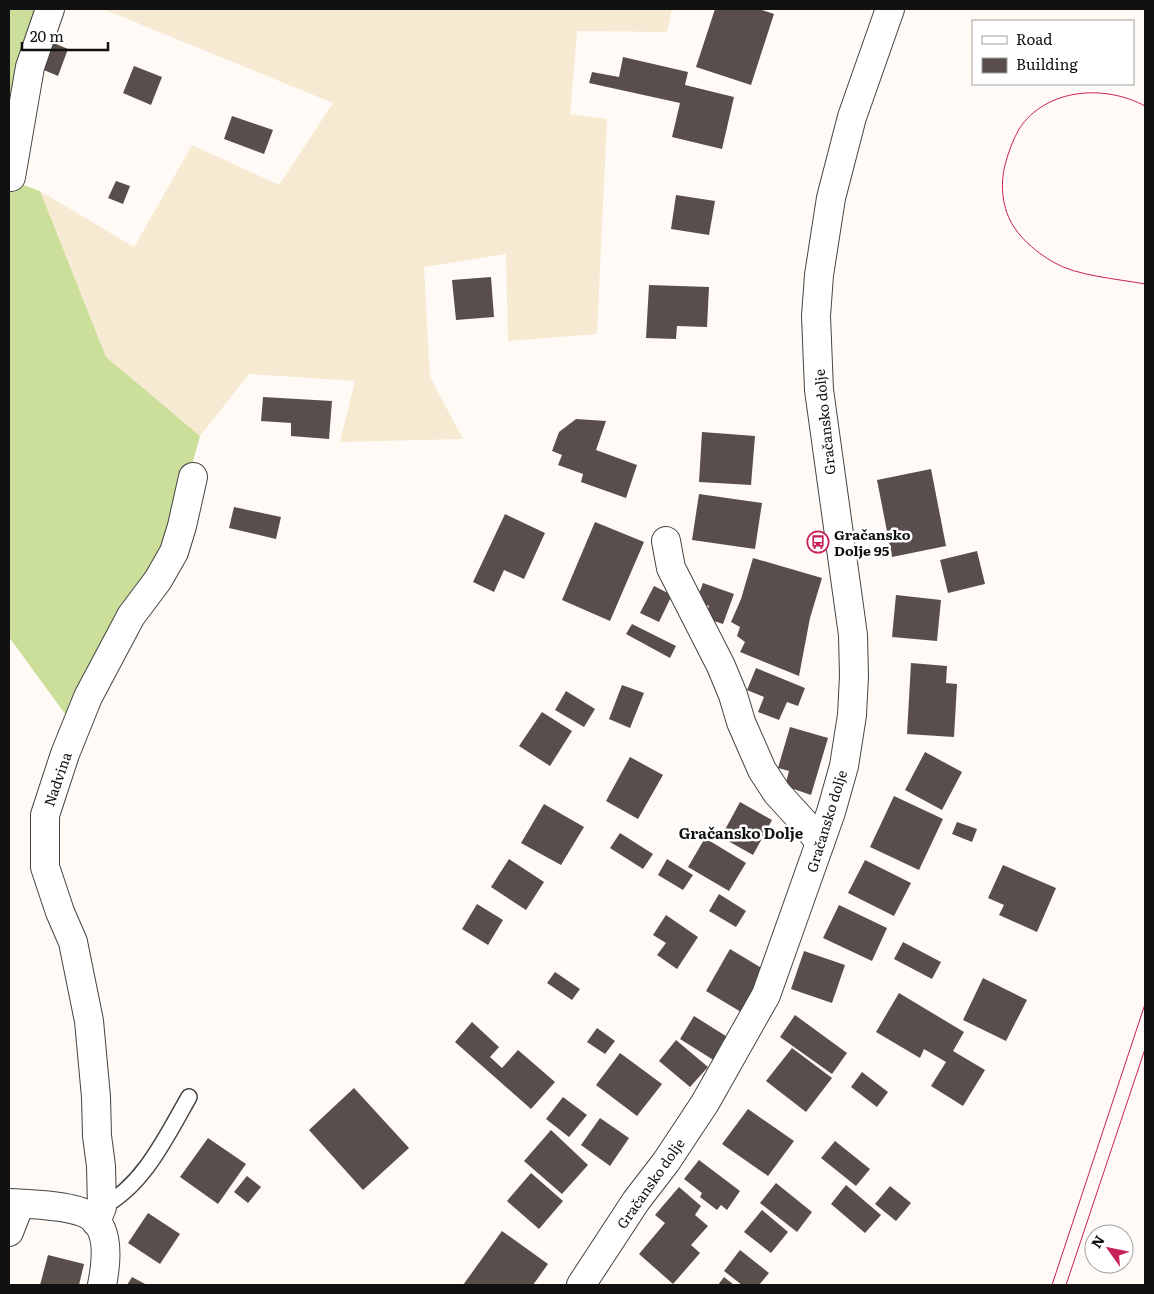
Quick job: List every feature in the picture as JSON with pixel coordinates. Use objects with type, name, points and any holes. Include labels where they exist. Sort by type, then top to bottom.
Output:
[{"type":"street","points":[[11,177],[30,68],[50,9]]},
{"type":"street","name":"Gračansko dolje","points":[[581,1285],[636,1201],[680,1140],[735,1052],[766,995],[831,812],[844,766],[852,715],[854,676],[853,635],[819,390],[816,316],[819,275],[830,198],[852,117],[890,9]]},
{"type":"street","name":"Nadvina","points":[[102,1285],[105,1270],[105,1245],[99,1215],[101,1166],[97,1136],[96,1097],[89,1021],[73,942],[60,912],[45,867],[44,815],[65,754],[88,697],[131,616],[158,580],[174,552],[193,477]]},
{"type":"street","points":[[666,541],[671,568],[721,666],[748,740],[762,770],[777,793],[808,827],[820,844]]},
{"type":"street","points":[[9,1232],[14,1203],[71,1209],[90,1216],[99,1215]]},
{"type":"lane","points":[[99,1215],[135,1182],[154,1156],[189,1097]]},
{"type":"shaded area","points":[[103,9],[672,9],[667,32],[577,31],[570,114],[607,119],[597,334],[508,341],[506,254],[424,267],[430,377],[463,439],[340,442],[355,381],[249,374],[200,436],[106,357],[40,191],[134,247],[192,145],[279,185],[333,103]]},
{"type":"green space","points":[[9,9],[36,9],[9,115]]},
{"type":"green space","points":[[9,180],[40,191],[106,357],[200,436],[167,556],[79,733],[9,637]]},
{"type":"building","points":[[715,9],[759,9],[774,14],[751,85],[696,67]]},
{"type":"building","points":[[49,41],[68,49],[58,76],[39,68]]},
{"type":"building","points":[[623,57],[688,72],[685,85],[734,97],[722,149],[672,137],[680,103],[589,83],[592,72],[619,77]]},
{"type":"building","points":[[134,66],[162,77],[151,105],[123,93]]},
{"type":"building","points":[[232,116],[273,130],[264,154],[224,139]]},
{"type":"building","points":[[116,181],[130,186],[123,204],[108,198]]},
{"type":"building","points":[[676,195],[715,201],[709,235],[671,229]]},
{"type":"building","points":[[491,277],[494,317],[456,320],[452,280]]},
{"type":"building","points":[[649,285],[709,287],[707,327],[677,326],[676,339],[646,338]]},
{"type":"building","points":[[263,397],[332,401],[329,439],[291,436],[291,423],[261,421]]},
{"type":"building","points":[[576,419],[606,421],[596,450],[637,465],[626,498],[581,482],[583,474],[558,465],[562,455],[552,451],[559,432]]},
{"type":"building","points":[[702,432],[755,436],[751,485],[699,482]]},
{"type":"building","points":[[931,469],[946,546],[892,557],[877,480]]},
{"type":"building","points":[[699,494],[762,503],[755,549],[692,540]]},
{"type":"building","points":[[234,507],[281,517],[276,539],[229,528]]},
{"type":"building","points":[[505,514],[545,533],[524,579],[504,570],[494,592],[473,582]]},
{"type":"building","points":[[595,522],[644,542],[610,621],[562,600]]},
{"type":"building","points":[[977,551],[985,584],[948,593],[940,560]]},
{"type":"building","points":[[753,558],[822,578],[810,618],[799,676],[740,652],[745,642],[737,636],[740,627],[731,622],[741,599]]},
{"type":"building","points":[[703,583],[734,594],[723,624],[705,618],[709,606],[696,602]]},
{"type":"building","points":[[654,586],[672,595],[659,622],[640,613]]},
{"type":"building","points":[[896,595],[941,600],[937,641],[892,637]]},
{"type":"building","points":[[632,624],[676,646],[670,658],[626,634]]},
{"type":"building","points":[[911,663],[947,666],[946,683],[957,684],[954,737],[907,734]]},
{"type":"building","points":[[756,668],[805,688],[798,706],[787,702],[779,720],[758,712],[764,697],[747,690]]},
{"type":"building","points":[[622,685],[644,693],[630,728],[609,719]]},
{"type":"building","points":[[566,691],[595,709],[584,727],[555,710]]},
{"type":"building","points":[[542,712],[572,731],[550,766],[519,746]]},
{"type":"building","points":[[790,727],[828,738],[811,795],[785,786],[789,771],[778,768]]},
{"type":"building","points":[[925,752],[962,772],[942,810],[905,790]]},
{"type":"building","points":[[630,757],[663,775],[638,819],[606,801]]},
{"type":"building","points":[[894,796],[943,819],[919,870],[870,847]]},
{"type":"building","points":[[740,802],[772,820],[753,855],[721,837]]},
{"type":"building","points":[[544,804],[584,827],[561,865],[521,843]]},
{"type":"building","points":[[957,822],[977,829],[972,842],[952,834]]},
{"type":"building","points":[[620,833],[653,854],[643,869],[610,848]]},
{"type":"building","points":[[705,838],[746,863],[729,891],[688,867]]},
{"type":"building","points":[[509,859],[544,882],[526,910],[491,887]]},
{"type":"building","points":[[667,859],[693,875],[683,890],[658,875]]},
{"type":"building","points":[[865,860],[911,883],[894,916],[848,893]]},
{"type":"building","points":[[1003,865],[1056,888],[1037,932],[999,915],[1004,905],[988,898]]},
{"type":"building","points":[[719,894],[746,911],[736,927],[709,911]]},
{"type":"building","points":[[477,904],[503,920],[488,945],[462,929]]},
{"type":"building","points":[[839,905],[887,928],[872,961],[823,938]]},
{"type":"building","points":[[666,915],[698,937],[677,969],[657,955],[666,943],[653,935]]},
{"type":"building","points":[[903,942],[941,962],[932,979],[894,959]]},
{"type":"building","points":[[730,949],[765,970],[741,1012],[706,991]]},
{"type":"building","points":[[804,951],[845,965],[832,1003],[791,989]]},
{"type":"building","points":[[555,972],[580,989],[572,1000],[547,983]]},
{"type":"building","points":[[983,978],[1027,1000],[1006,1041],[963,1020]]},
{"type":"building","points":[[899,993],[964,1032],[953,1051],[985,1070],[963,1106],[931,1086],[946,1062],[924,1049],[920,1058],[876,1032]]},
{"type":"building","points":[[795,1015],[847,1053],[832,1074],[780,1037]]},
{"type":"building","points":[[694,1016],[729,1038],[715,1061],[680,1039]]},
{"type":"building","points":[[472,1022],[499,1047],[490,1057],[502,1068],[518,1050],[555,1082],[531,1109],[455,1042]]},
{"type":"building","points":[[597,1028],[615,1041],[605,1054],[587,1042]]},
{"type":"building","points":[[676,1040],[708,1067],[690,1087],[659,1061]]},
{"type":"building","points":[[792,1048],[832,1078],[806,1112],[766,1081]]},
{"type":"building","points":[[620,1053],[662,1084],[637,1116],[596,1085]]},
{"type":"building","points":[[862,1072],[888,1092],[877,1107],[851,1087]]},
{"type":"building","points":[[354,1088],[409,1148],[363,1190],[309,1130]]},
{"type":"building","points":[[563,1097],[587,1115],[569,1137],[546,1119]]},
{"type":"building","points":[[748,1109],[794,1141],[768,1176],[722,1144]]},
{"type":"building","points":[[600,1118],[629,1138],[610,1166],[581,1145]]},
{"type":"building","points":[[551,1130],[588,1165],[562,1194],[524,1161]]},
{"type":"building","points":[[208,1138],[246,1164],[218,1204],[180,1177]]},
{"type":"building","points":[[835,1141],[870,1169],[856,1186],[821,1158]]},
{"type":"building","points":[[699,1160],[740,1191],[727,1210],[721,1205],[717,1210],[700,1197],[702,1193],[684,1179]]},
{"type":"building","points":[[531,1173],[563,1201],[539,1229],[507,1201]]},
{"type":"building","points":[[247,1176],[261,1187],[248,1203],[234,1192]]},
{"type":"building","points":[[776,1183],[812,1212],[797,1232],[760,1203]]},
{"type":"building","points":[[846,1185],[881,1215],[865,1233],[831,1204]]},
{"type":"building","points":[[890,1186],[911,1203],[896,1221],[875,1204]]},
{"type":"building","points":[[679,1187],[701,1206],[695,1215],[708,1226],[691,1245],[700,1253],[673,1284],[639,1254],[665,1223],[655,1215]]},
{"type":"building","points":[[762,1210],[788,1232],[771,1253],[744,1232]]},
{"type":"building","points":[[148,1213],[180,1234],[160,1264],[128,1243]]},
{"type":"building","points":[[502,1231],[548,1264],[533,1285],[463,1285]]},
{"type":"building","points":[[740,1250],[769,1273],[759,1285],[742,1285],[724,1271]]},
{"type":"building","points":[[48,1255],[84,1264],[79,1285],[40,1285]]},
{"type":"building","points":[[132,1277],[147,1285],[127,1285]]},
{"type":"building","points":[[724,1277],[734,1285],[718,1285]]},
{"type":"tram line","points":[[1145,106],[1129,99],[1095,93],[1077,94],[1060,98],[1044,105],[1031,115],[1019,129],[1005,165],[1002,189],[1007,213],[1014,227],[1027,242],[1047,259],[1073,271],[1145,284]]},
{"type":"tram line","points":[[1052,1285],[1145,1004]]},
{"type":"tram line","points":[[1066,1285],[1145,1049]]},
{"type":"place","name":"Gračansko Dolje 95","points":[[818,542]]},
{"type":"district","name":"Gračansko Dolje","points":[[741,832]]}]
